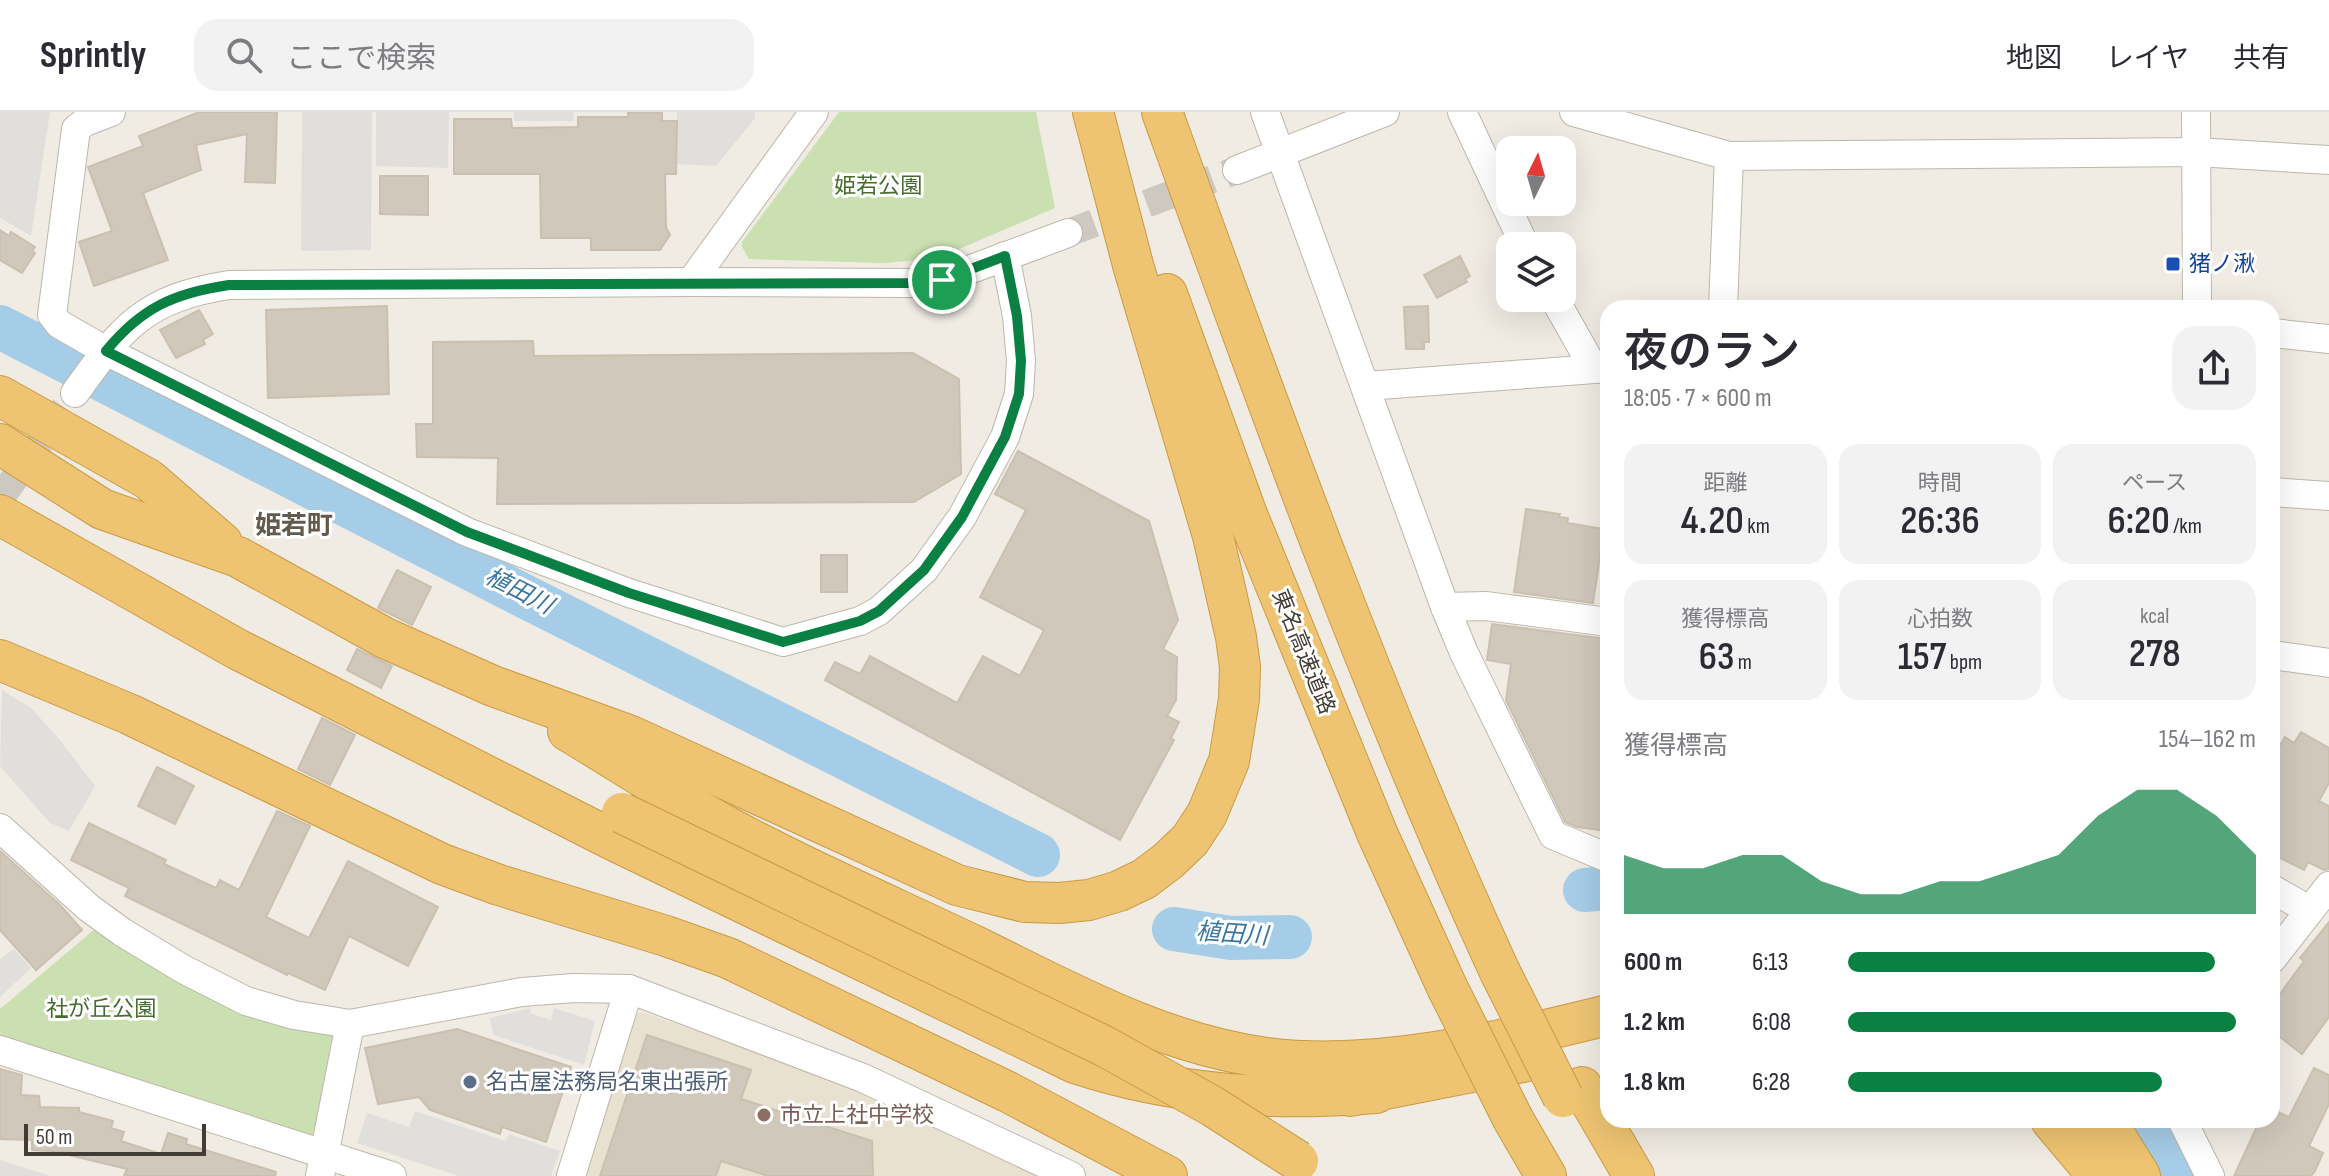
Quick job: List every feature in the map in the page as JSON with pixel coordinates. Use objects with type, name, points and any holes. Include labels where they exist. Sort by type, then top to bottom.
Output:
[{"type":"highway","points":[[0,444],[102,509],[238,557],[385,638],[493,686],[631,736],[917,868],[993,896],[1025,902],[1089,900],[1119,891],[1144,879],[1168,861],[1190,840],[1207,814],[1220,788],[1236,729],[1240,667],[1213,536],[1133,265],[1093,112]]},
{"type":"highway","name":"東名高速道路","points":[[1101,112],[1246,512],[1377,833],[1447,987],[1513,1119],[1546,1176]]},
{"type":"highway","points":[[1162,112],[1298,486],[1382,698],[1460,885],[1509,969],[1572,1092],[1605,1176]]},
{"type":"highway","points":[[0,373],[107,455]]},
{"type":"highway","points":[[0,396],[148,479],[238,557]]},
{"type":"highway","points":[[0,515],[237,649],[611,839],[1075,1063],[1118,1077],[1204,1093],[1290,1097],[1376,1093]]},
{"type":"highway","points":[[237,649],[564,785],[1104,1046],[1212,1106],[1307,1169]]},
{"type":"highway","points":[[0,660],[142,721],[442,864],[499,885],[666,936],[1060,1082],[1124,1101],[1159,1107],[1243,1109],[1376,1093],[1600,1045]]},
{"type":"highway","points":[[493,686],[724,825],[1112,1012],[1197,1044],[1269,1058],[1364,1059],[1498,1039],[1600,1017]]},
{"type":"highway","points":[[728,958],[1008,1092],[1167,1176]]},
{"type":"highway","points":[[1572,1092],[1634,1176]]},
{"type":"highway","points":[[2058,1128],[2098,1176]]},
{"type":"highway","points":[[2108,1128],[2140,1176]]},
{"type":"street","points":[[111,112],[76,129],[52,315],[59,324],[102,356],[467,532],[629,593],[783,642],[860,621],[879,611],[924,570],[962,517],[1005,437],[1019,394],[1021,361],[1017,316],[1005,256]]},
{"type":"street","points":[[691,282],[814,112]]},
{"type":"street","points":[[1265,112],[1464,653],[1553,835],[1600,855]]},
{"type":"street","points":[[1237,170],[1385,112]]},
{"type":"street","points":[[1462,112],[1518,232]]},
{"type":"street","points":[[1574,112],[1729,156],[2196,152],[2329,160]]},
{"type":"street","points":[[2196,112],[2197,300]]},
{"type":"street","points":[[1723,300],[1729,156]]},
{"type":"street","points":[[75,393],[124,329],[142,313],[195,290],[229,285],[910,283],[942,280],[1068,233]]},
{"type":"street","points":[[1563,312],[1600,367]]},
{"type":"street","points":[[2280,334],[2329,339]]},
{"type":"street","points":[[1366,386],[1600,368]]},
{"type":"street","points":[[2280,493],[2329,496]]},
{"type":"street","points":[[1445,607],[1486,606],[1600,621]]},
{"type":"street","points":[[2280,656],[2329,663]]},
{"type":"street","points":[[0,828],[89,908],[183,969],[246,1001],[294,1015],[350,1024],[522,992],[574,988],[629,989],[863,1078],[1071,1176]]},
{"type":"street","points":[[2280,948],[2329,886]]},
{"type":"street","points":[[2280,894],[2309,910]]},
{"type":"street","points":[[571,1176],[629,989]]},
{"type":"street","points":[[322,1165],[350,1024]]},
{"type":"street","points":[[0,1050],[322,1165],[392,1176]]},
{"type":"street","points":[[2186,1128],[2210,1176]]},
{"type":"shaded area","points":[[0,112],[50,112],[31,236],[0,218]]},
{"type":"shaded area","points":[[302,112],[372,112],[371,250],[301,251]]},
{"type":"shaded area","points":[[376,112],[449,112],[448,168],[376,166]]},
{"type":"shaded area","points":[[514,112],[573,112],[574,121],[514,121]]},
{"type":"shaded area","points":[[677,112],[755,112],[755,118],[716,166],[677,164]]},
{"type":"shaded area","points":[[2,690],[31,708],[95,786],[69,831],[50,823],[0,766]]},
{"type":"shaded area","points":[[14,949],[31,968],[0,997],[0,959]]},
{"type":"shaded area","points":[[531,1008],[530,1013],[551,1020],[554,1008],[595,1021],[584,1065],[493,1035],[490,1018]]},
{"type":"shaded area","name":"市立上社中学校","points":[[642,1012],[866,1088],[1050,1176],[585,1176],[631,1016]]},
{"type":"shaded area","points":[[415,1111],[506,1141],[509,1134],[560,1151],[551,1176],[459,1176],[357,1143],[367,1113],[409,1127]]},
{"type":"shaded area","points":[[0,1160],[51,1176],[0,1176]]},
{"type":"green space","name":"姫若公園","points":[[839,112],[1036,112],[1055,208],[936,259],[883,263],[749,259],[742,242]]},
{"type":"green space","name":"社が丘公園","points":[[96,928],[326,1029],[336,1037],[316,1131],[305,1140],[0,1044],[0,1009]]},
{"type":"building","points":[[199,112],[277,112],[275,183],[245,182],[247,134],[196,145],[201,170],[143,193],[168,260],[94,286],[79,242],[112,231],[88,167],[143,146],[139,136]]},
{"type":"building","points":[[628,113],[662,113],[662,121],[677,121],[676,174],[665,174],[666,227],[670,235],[660,250],[591,250],[591,238],[541,238],[540,174],[454,174],[454,119],[511,119],[512,128],[578,127],[578,117],[628,117]]},
{"type":"building","points":[[380,176],[428,176],[428,215],[380,214]]},
{"type":"building","points":[[0,230],[9,236],[11,232],[35,247],[32,251],[35,253],[22,273],[0,260]]},
{"type":"building","points":[[1460,256],[1470,276],[1465,279],[1467,282],[1437,298],[1424,275]]},
{"type":"building","points":[[387,306],[389,394],[268,398],[266,310]]},
{"type":"building","points":[[1428,306],[1429,342],[1424,342],[1424,349],[1406,349],[1404,307]]},
{"type":"building","points":[[199,310],[213,334],[203,340],[205,344],[176,358],[160,330]]},
{"type":"building","points":[[533,341],[534,356],[913,353],[959,379],[961,474],[914,502],[497,504],[498,458],[417,457],[416,424],[433,424],[433,342]]},
{"type":"building","points":[[1018,451],[1149,521],[1178,620],[1163,649],[1177,657],[1176,700],[1167,716],[1179,722],[1171,738],[1174,740],[1120,840],[825,680],[835,662],[860,674],[870,656],[957,703],[983,656],[1020,676],[1044,630],[980,597],[1026,510],[995,494]]},
{"type":"building","points":[[1526,509],[1560,514],[1559,517],[1568,518],[1567,523],[1600,528],[1600,556],[1593,603],[1514,592]]},
{"type":"building","points":[[821,555],[847,555],[847,592],[821,592]]},
{"type":"building","points":[[397,570],[431,587],[412,625],[378,608]]},
{"type":"building","points":[[1492,624],[1600,638],[1600,830],[1565,822],[1506,700],[1511,664],[1487,660]]},
{"type":"building","points":[[357,649],[392,666],[381,688],[347,670]]},
{"type":"building","points":[[322,718],[355,735],[330,785],[298,769]]},
{"type":"building","points":[[2301,732],[2329,748],[2329,783],[2319,801],[2329,806],[2329,869],[2324,870],[2308,862],[2304,870],[2280,858],[2280,745],[2285,737],[2294,743]]},
{"type":"building","points":[[157,767],[194,786],[175,824],[138,806]]},
{"type":"building","points":[[277,811],[310,826],[266,917],[309,938],[348,861],[438,907],[408,966],[349,936],[325,990],[287,975],[125,896],[129,888],[71,860],[89,823],[216,888],[220,880],[239,890]]},
{"type":"building","points":[[0,851],[60,905],[82,930],[36,970],[0,930]]},
{"type":"building","points":[[2329,922],[2329,1017],[2302,1054],[2280,1037],[2280,994],[2304,961],[2300,958]]},
{"type":"building","name":"名古屋法務局名東出張所","points":[[457,1029],[571,1067],[546,1142],[502,1127],[500,1134],[430,1110],[419,1097],[378,1104],[365,1048]]},
{"type":"building","points":[[647,1035],[751,1070],[741,1099],[872,1141],[873,1176],[768,1176],[721,1161],[716,1176],[600,1176]]},
{"type":"building","points":[[2314,1068],[2329,1075],[2329,1104],[2309,1146],[2323,1153],[2311,1176],[2234,1176],[2256,1128],[2280,1128],[2280,1113],[2289,1117]]},
{"type":"building","points":[[0,1069],[22,1075],[21,1095],[39,1096],[40,1107],[79,1108],[79,1112],[113,1121],[111,1128],[124,1132],[121,1141],[161,1154],[168,1133],[187,1139],[186,1144],[276,1172],[275,1176],[124,1176],[127,1169],[69,1155],[70,1152],[32,1150],[32,1140],[0,1139]]},
{"type":"waterway","name":"植田川","points":[[0,327],[1038,855]]},
{"type":"waterway","name":"植田川","points":[[1585,890],[1600,889]]},
{"type":"waterway","name":"植田川","points":[[1174,929],[1231,938],[1290,937]]},
{"type":"waterway","name":"植田川","points":[[2154,1128],[2178,1176]]},
{"type":"tunnel","points":[[1068,233],[1237,170]]},
{"type":"tunnel","points":[[0,499],[75,393]]},
{"type":"place","name":"猪ノ湫","points":[[2173,264]]},
{"type":"place","name":"名古屋法務局名東出張所","points":[[470,1082]]},
{"type":"place","name":"市立上社中学校","points":[[764,1115]]},
{"type":"district","name":"姫若町","points":[[294,526]]},
{"type":"route","points":[[1005,256],[1017,316],[1021,361],[1019,394],[1005,437],[962,517],[924,570],[879,611],[860,621],[783,642],[629,593],[467,532],[106,351],[142,313],[195,290],[229,285],[910,283],[942,280],[1005,256]]}]
